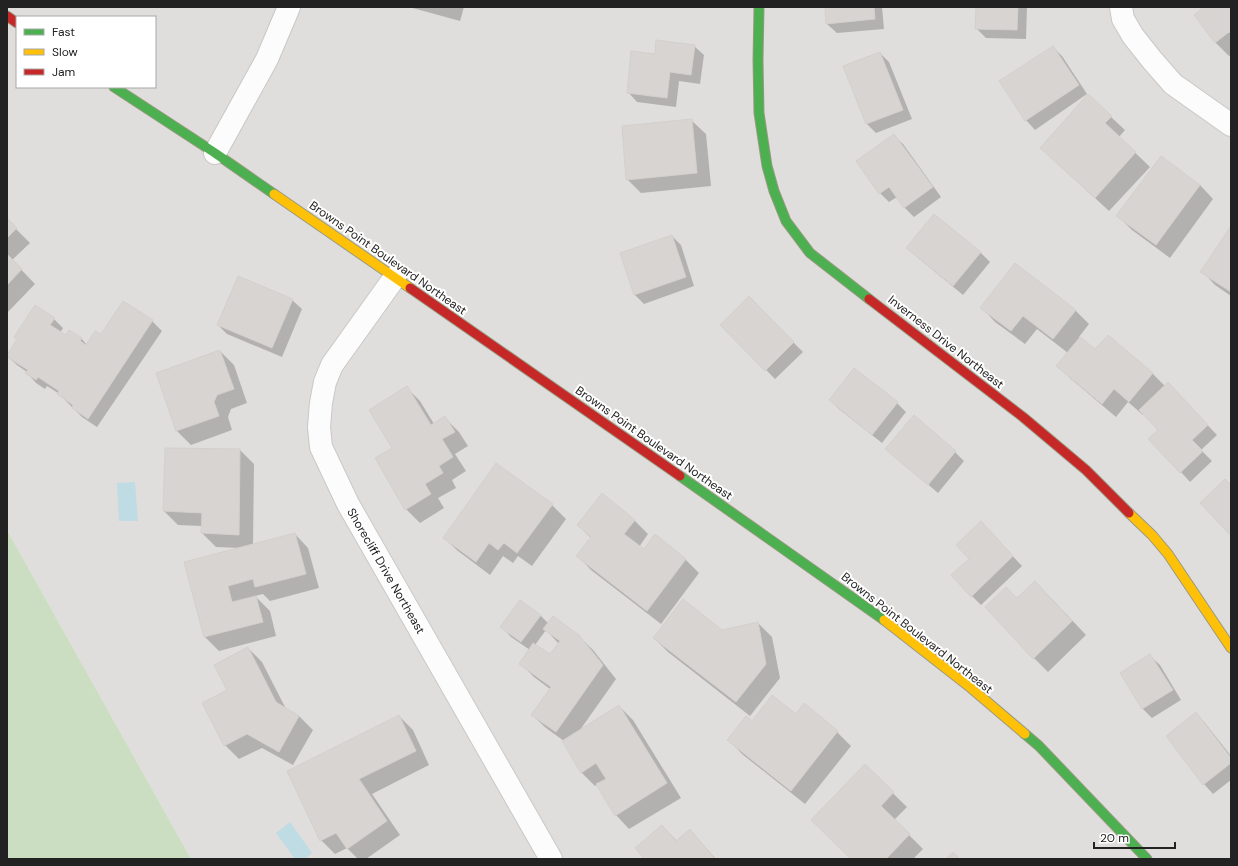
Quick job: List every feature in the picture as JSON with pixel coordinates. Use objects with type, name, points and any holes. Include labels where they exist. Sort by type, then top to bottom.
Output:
[{"type":"street","points":[[215,153],[267,59],[289,7]]},
{"type":"street","name":"Inverness Drive Northeast","points":[[759,7],[757,62],[759,117],[764,155],[769,175],[784,217],[810,253],[1024,417],[1086,470],[1152,535],[1168,554],[1231,648]]},
{"type":"street","points":[[1121,7],[1123,20],[1133,36],[1173,84],[1231,125]]},
{"type":"street","points":[[7,16],[16,22]]},
{"type":"street","name":"Browns Point Boulevard Northeast","points":[[116,88],[215,153],[800,559],[895,628],[971,688],[1039,746],[1147,859]]},
{"type":"street","name":"Shorecliff Drive Northeast","points":[[395,278],[332,365],[325,382],[321,403],[319,427],[321,447],[348,504],[552,859]]},
{"type":"shaded area","points":[[7,7],[1231,7],[1231,859],[191,859],[7,530]]},
{"type":"green space","points":[[7,530],[191,859],[7,859]]},
{"type":"water","points":[[135,482],[138,521],[119,521],[117,483]]},
{"type":"water","points":[[290,822],[312,853],[305,859],[295,859],[276,833]]},
{"type":"building","points":[[825,7],[874,7],[875,19],[826,24]]},
{"type":"building","points":[[976,7],[1018,7],[1017,30],[975,29]]},
{"type":"building","points":[[1204,7],[1231,7],[1231,34],[1229,32],[1215,43],[1194,15]]},
{"type":"building","points":[[656,40],[695,45],[691,75],[670,72],[667,98],[627,93],[631,51],[655,54]]},
{"type":"building","points":[[1053,46],[1079,85],[1025,121],[999,81]]},
{"type":"building","points":[[880,52],[903,110],[866,124],[843,66]]},
{"type":"building","points":[[1088,94],[1112,116],[1105,123],[1136,152],[1095,198],[1040,148]]},
{"type":"building","points":[[692,119],[697,173],[626,180],[622,126]]},
{"type":"building","points":[[894,134],[933,187],[904,208],[889,187],[879,194],[856,161]]},
{"type":"building","points":[[1161,156],[1200,185],[1156,245],[1116,216]]},
{"type":"building","points":[[934,214],[981,252],[953,286],[906,248]]},
{"type":"building","points":[[7,218],[17,228],[7,238]]},
{"type":"building","points":[[1231,226],[1231,292],[1200,272]]},
{"type":"building","points":[[672,235],[686,277],[634,295],[620,253]]},
{"type":"building","points":[[7,254],[22,269],[7,285]]},
{"type":"building","points":[[1015,263],[1076,310],[1053,339],[1023,316],[1011,331],[980,308]]},
{"type":"building","points":[[238,276],[293,299],[272,348],[217,325]]},
{"type":"building","points":[[749,296],[794,342],[765,371],[720,325]]},
{"type":"building","points":[[123,301],[153,320],[88,419],[72,408],[73,405],[57,394],[59,391],[38,377],[36,380],[25,373],[28,370],[7,357],[17,339],[14,337],[35,305],[55,318],[50,325],[66,335],[69,330],[82,338],[80,341],[86,345],[95,331],[101,334]]},
{"type":"building","points":[[1108,335],[1153,373],[1129,402],[1114,389],[1102,404],[1056,366],[1080,337],[1095,349]]},
{"type":"building","points":[[220,350],[234,389],[217,395],[214,402],[219,416],[176,431],[156,373]]},
{"type":"building","points":[[854,368],[898,402],[872,435],[829,400]]},
{"type":"building","points":[[1168,382],[1208,425],[1192,440],[1203,451],[1180,473],[1148,439],[1158,430],[1139,410]]},
{"type":"building","points":[[407,386],[431,425],[445,416],[455,432],[442,439],[453,457],[439,466],[443,473],[425,484],[431,494],[405,510],[375,458],[392,448],[369,410]]},
{"type":"building","points":[[914,415],[956,451],[928,485],[885,449]]},
{"type":"building","points":[[165,448],[240,449],[239,535],[201,533],[202,513],[163,511]]},
{"type":"building","points":[[496,463],[553,504],[517,553],[504,543],[498,550],[489,543],[476,562],[443,538]]},
{"type":"building","points":[[1225,479],[1231,485],[1231,536],[1200,503]]},
{"type":"building","points":[[602,493],[635,520],[624,534],[644,549],[655,534],[686,559],[647,611],[576,556],[591,537],[577,525]]},
{"type":"building","points":[[981,521],[1013,556],[971,597],[951,575],[969,559],[956,545]]},
{"type":"building","points":[[295,533],[306,574],[255,587],[253,579],[228,586],[232,602],[256,596],[263,622],[204,637],[184,562]]},
{"type":"building","points":[[1035,581],[1072,621],[1033,659],[985,607],[1006,587],[1017,598]]},
{"type":"building","points":[[683,599],[722,630],[758,622],[766,664],[736,702],[653,638]]},
{"type":"building","points":[[520,600],[541,615],[521,642],[500,627]]},
{"type":"building","points":[[553,616],[579,635],[603,665],[556,732],[531,715],[551,687],[519,664],[533,643],[550,654],[560,641],[543,629]]},
{"type":"building","points":[[248,647],[276,702],[299,716],[279,752],[247,734],[224,746],[202,703],[227,690],[214,665]]},
{"type":"building","points":[[1150,654],[1173,690],[1142,709],[1120,673]]},
{"type":"building","points":[[772,695],[796,714],[804,703],[838,731],[791,791],[727,740],[746,716],[752,721]]},
{"type":"building","points":[[619,705],[667,783],[615,816],[596,784],[606,779],[596,763],[581,773],[562,741]]},
{"type":"building","points":[[1196,712],[1231,758],[1231,763],[1203,785],[1166,736]]},
{"type":"building","points":[[399,715],[416,751],[359,779],[387,821],[347,849],[336,833],[320,841],[287,771]]},
{"type":"building","points":[[865,764],[894,792],[881,806],[910,834],[886,859],[851,859],[811,820]]},
{"type":"building","points":[[662,825],[676,841],[690,829],[715,859],[644,859],[635,848]]},
{"type":"building","points":[[953,852],[960,859],[946,859]]},
{"type":"traffic: fast","points":[[759,7],[759,113],[767,166],[774,191],[786,221],[810,253],[869,299]]},
{"type":"traffic: fast","points":[[116,88],[215,153],[274,194]]},
{"type":"traffic: fast","points":[[680,476],[884,620]]},
{"type":"traffic: fast","points":[[1025,734],[1039,746],[1147,859]]},
{"type":"traffic: slow","points":[[274,194],[410,288]]},
{"type":"traffic: slow","points":[[1129,513],[1152,535],[1168,554],[1231,648]]},
{"type":"traffic: slow","points":[[884,620],[971,688],[1025,734]]},
{"type":"traffic: jam","points":[[7,16],[16,22]]},
{"type":"traffic: jam","points":[[410,288],[680,476]]},
{"type":"traffic: jam","points":[[869,299],[1023,417],[1086,470],[1129,513]]}]
